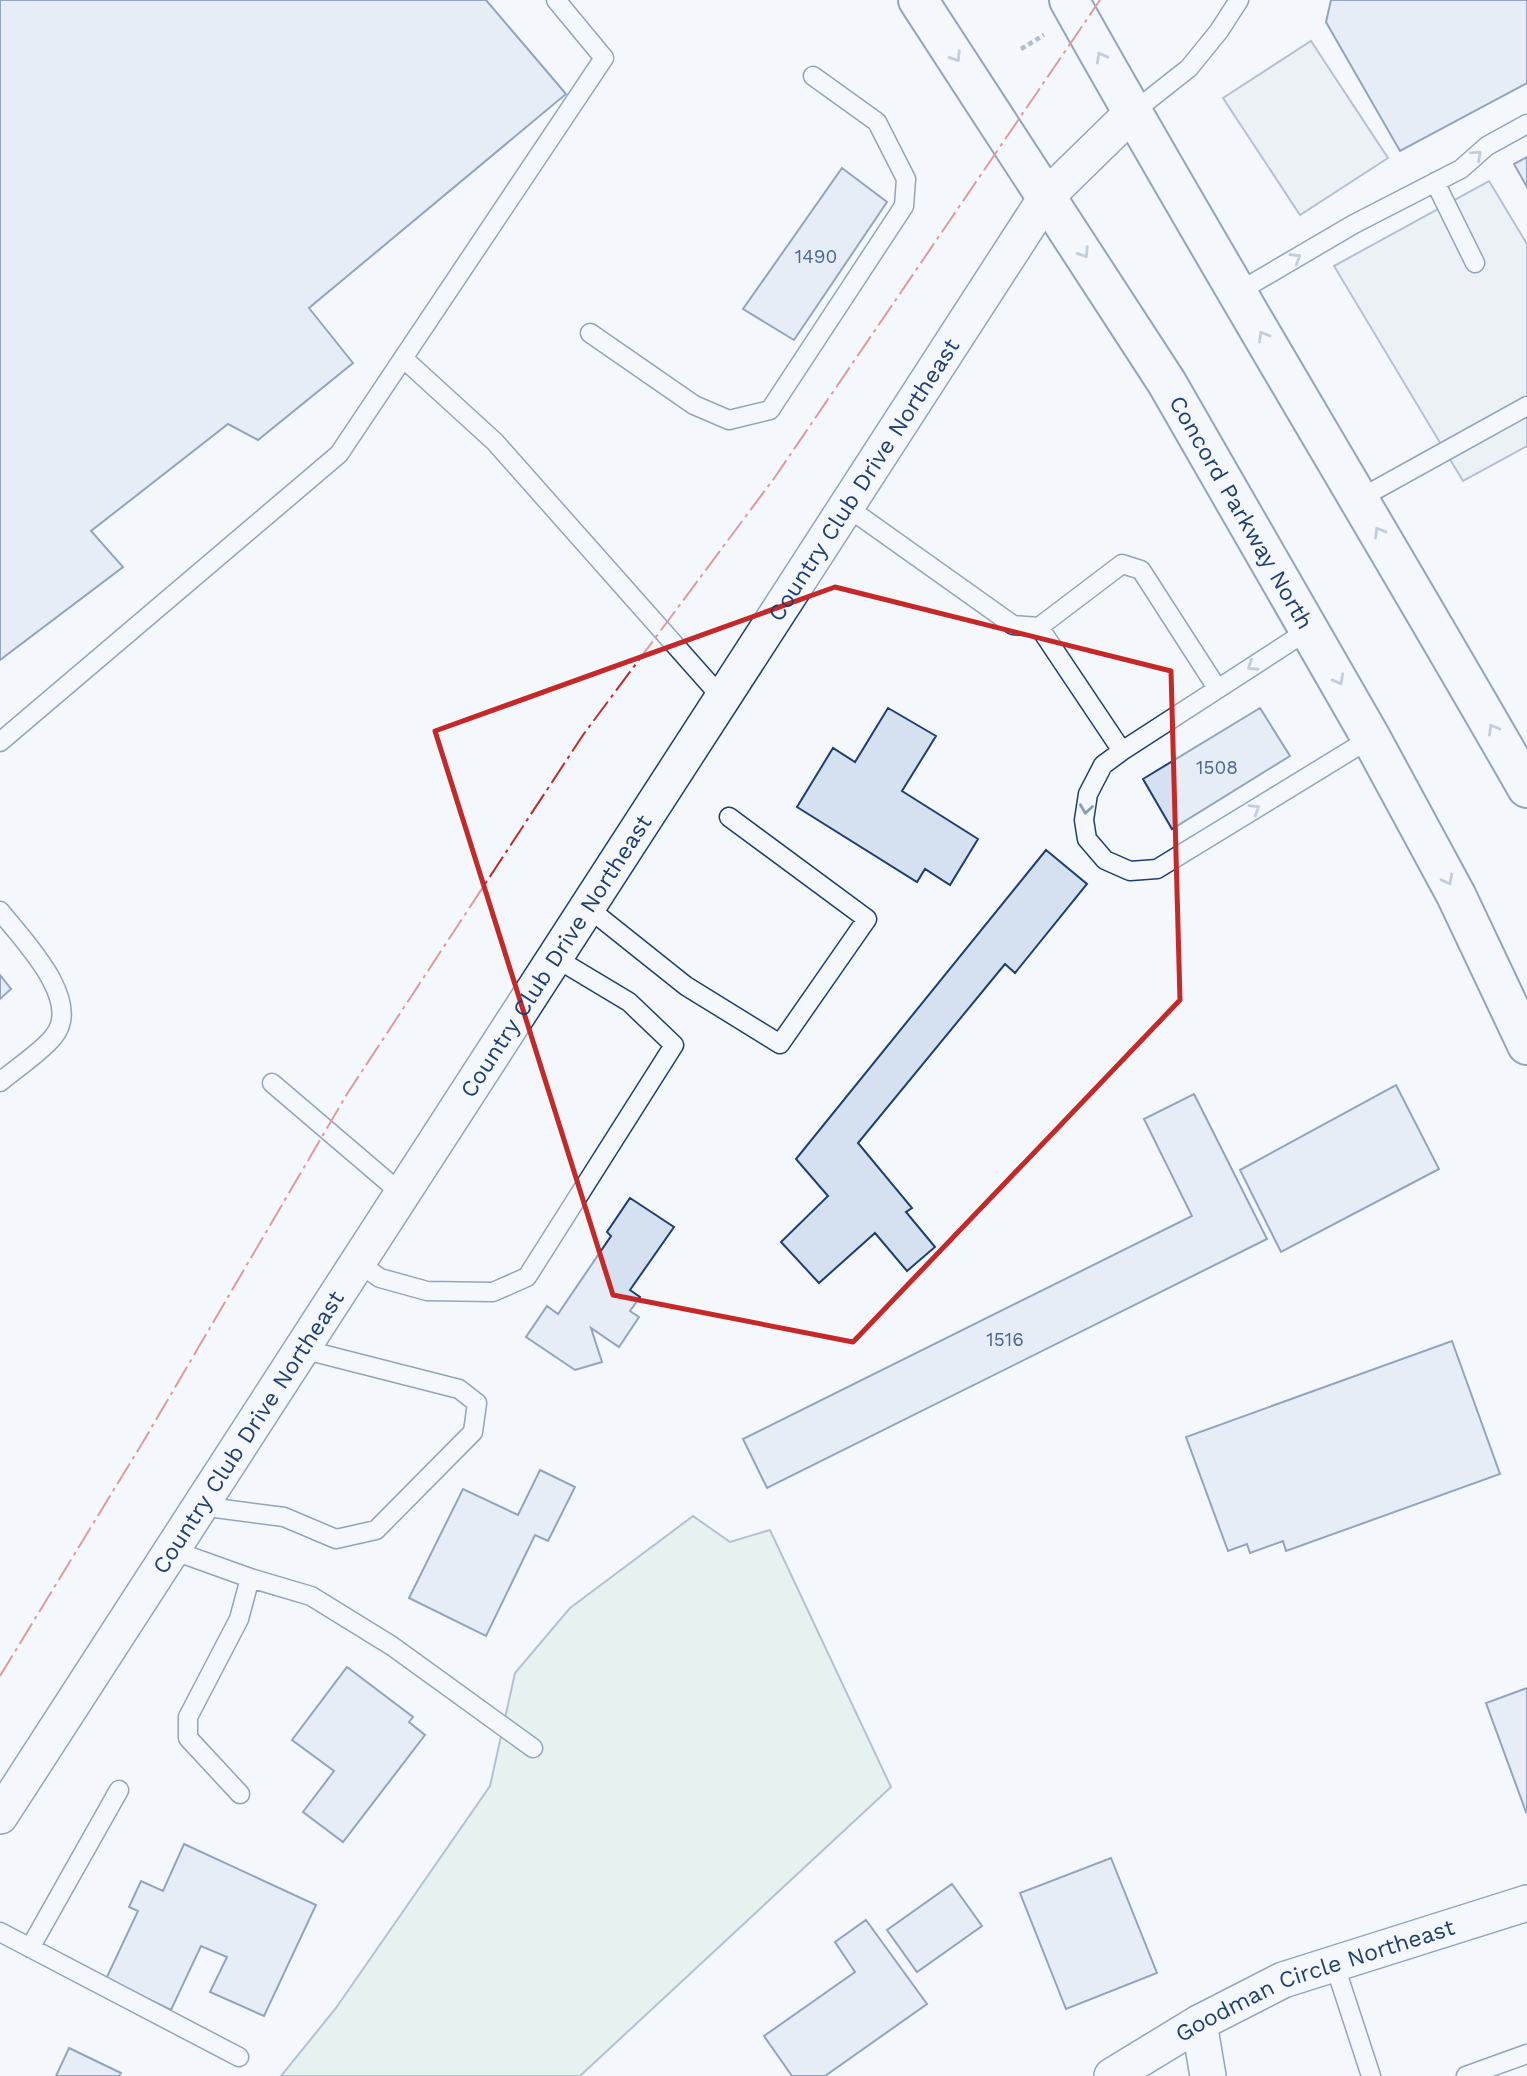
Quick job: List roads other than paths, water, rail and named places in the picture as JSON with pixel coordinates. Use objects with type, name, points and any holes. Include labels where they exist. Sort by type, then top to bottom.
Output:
[{"type":"highway","name":"Concord Parkway North","points":[[918,0],[1167,383],[1371,738],[1456,895],[1527,1045]]},
{"type":"highway","points":[[1069,0],[1132,113],[1527,788]]},
{"type":"street","name":"Country Club Drive Northeast","points":[[0,1816],[1047,196],[1132,113]]},
{"type":"street","name":"Goodman Circle Northeast","points":[[1112,2076],[1199,2024],[1283,1980],[1527,1903]]},
{"type":"street","points":[[1199,2024],[1208,2076]]},
{"type":"lane","points":[[0,742],[339,454],[604,58],[556,0]]},
{"type":"lane","points":[[1132,113],[1189,68],[1219,31],[1239,0]]},
{"type":"lane","points":[[590,333],[694,405],[729,420],[770,410],[904,206],[906,179],[877,122],[813,76]]},
{"type":"lane","points":[[1238,292],[1354,224],[1461,169],[1487,146],[1527,124]]},
{"type":"lane","points":[[1435,182],[1475,263]]},
{"type":"lane","points":[[402,358],[495,442],[722,698]]},
{"type":"lane","points":[[1359,499],[1527,406]]},
{"type":"lane","points":[[847,507],[1013,625],[1039,627],[1122,564],[1141,570],[1217,688]]},
{"type":"lane","points":[[1039,627],[1122,751]]},
{"type":"lane","points":[[1310,629],[1103,765],[1088,794],[1084,820],[1087,839],[1105,860],[1130,871],[1157,869],[1371,738]]},
{"type":"lane","points":[[587,907],[686,986],[780,1044],[867,919],[729,817]]},
{"type":"lane","points":[[0,911],[55,982],[63,1010],[55,1035],[0,1082]]},
{"type":"lane","points":[[358,1263],[380,1278],[427,1291],[493,1292],[527,1277],[674,1045],[629,1002],[554,957]]},
{"type":"lane","points":[[272,1083],[402,1194]]},
{"type":"lane","points":[[200,1506],[284,1517],[336,1539],[376,1530],[473,1432],[477,1403],[459,1389],[302,1349]]},
{"type":"lane","points":[[173,1550],[250,1578],[311,1596],[392,1646],[533,1748]]},
{"type":"lane","points":[[240,1794],[188,1738],[188,1717],[239,1619],[250,1578]]},
{"type":"lane","points":[[30,1948],[119,1790]]},
{"type":"lane","points":[[0,1932],[239,2057]]},
{"type":"lane","points":[[1334,1963],[1371,2076]]},
{"type":"lane","points":[[1466,2076],[1527,2054]]}]
